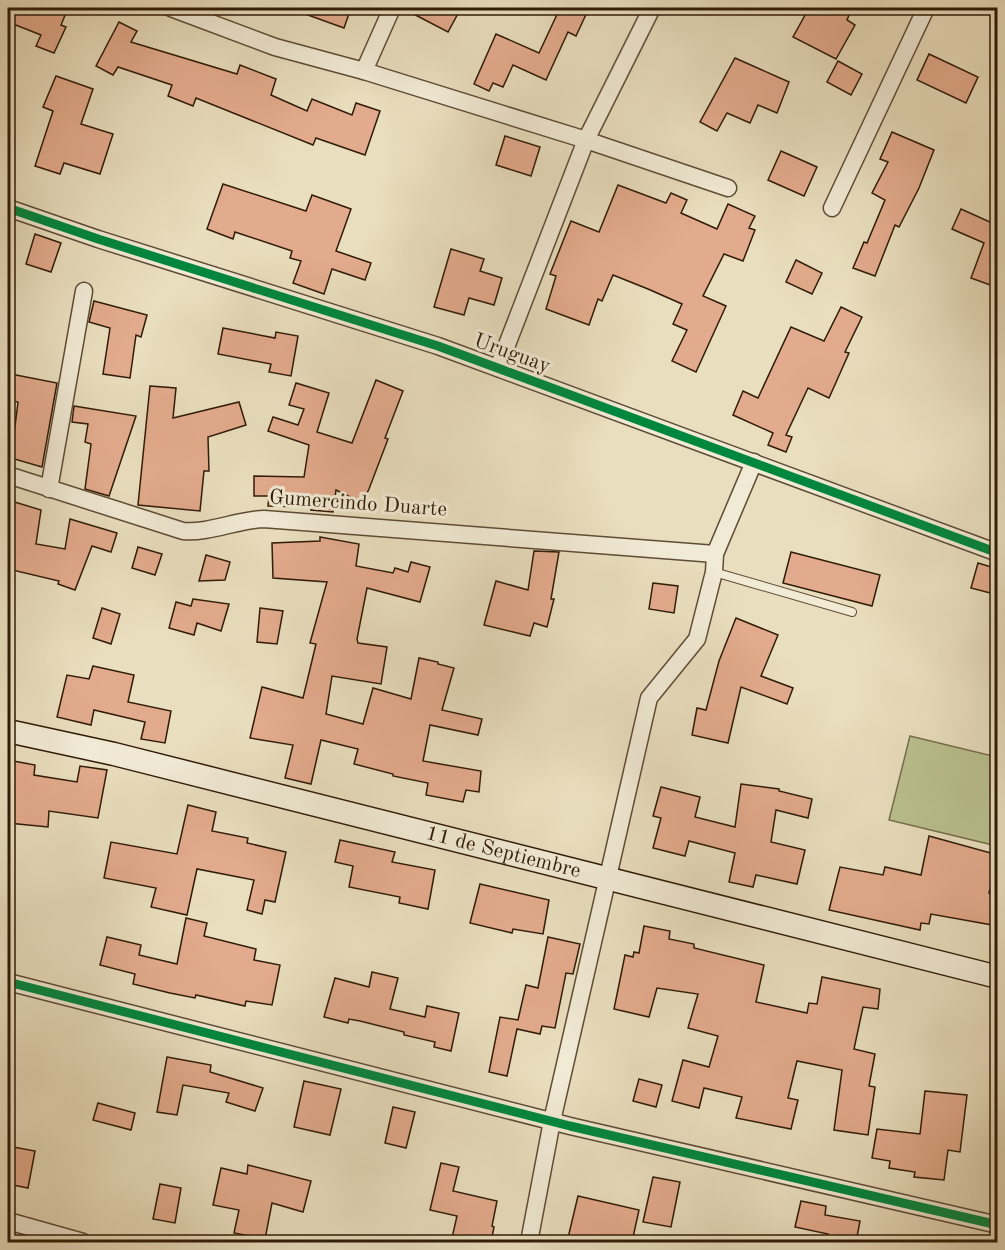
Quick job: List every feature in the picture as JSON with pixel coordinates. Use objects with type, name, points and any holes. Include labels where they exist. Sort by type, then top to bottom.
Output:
[{"type":"main road","name":"11 de Septiembre","points":[[8,730],[114,754],[998,976]]},
{"type":"street","points":[[171,8],[275,47],[364,71],[586,140],[728,188]]},
{"type":"street","points":[[364,71],[392,8]]},
{"type":"street","points":[[498,368],[586,140],[652,8]]},
{"type":"street","points":[[832,208],[926,8]]},
{"type":"street","name":"Uruguay","points":[[8,208],[98,239],[438,346],[998,553]]},
{"type":"street","points":[[49,489],[84,291]]},
{"type":"street","points":[[530,1242],[552,1121],[649,698],[697,639],[714,572],[715,554],[754,462]]},
{"type":"street","name":"Gumercindo Duarte","points":[[8,475],[183,531],[201,532],[249,520],[264,519],[715,554]]},
{"type":"street","points":[[8,982],[552,1121],[998,1225]]},
{"type":"street","points":[[8,1221],[83,1242]]},
{"type":"lane","points":[[714,572],[852,612]]},
{"type":"green space","points":[[910,736],[997,757],[997,846],[889,820]]},
{"type":"building","points":[[11,8],[68,8],[61,25],[66,27],[54,53],[36,46],[41,35],[8,22]]},
{"type":"building","points":[[294,8],[351,8],[344,28],[294,10]]},
{"type":"building","points":[[402,8],[461,8],[448,32]]},
{"type":"building","points":[[560,8],[589,8],[576,36],[568,32],[546,80],[513,65],[503,87],[493,83],[489,91],[474,84],[496,34],[539,53]]},
{"type":"building","points":[[809,8],[852,8],[847,20],[855,25],[836,59],[793,37]]},
{"type":"building","points":[[119,22],[137,31],[131,42],[237,74],[240,65],[276,79],[271,95],[307,111],[312,99],[352,115],[356,103],[380,111],[365,155],[316,138],[313,145],[196,98],[193,106],[168,96],[172,85],[118,67],[113,75],[96,66]]},
{"type":"building","points":[[929,54],[978,77],[966,103],[917,80]]},
{"type":"building","points":[[735,58],[789,82],[777,113],[758,105],[750,123],[727,113],[717,131],[700,122]]},
{"type":"building","points":[[838,61],[862,74],[851,95],[827,82]]},
{"type":"building","points":[[56,76],[93,89],[81,124],[113,134],[100,174],[64,163],[60,174],[35,166],[53,111],[43,107]]},
{"type":"building","points":[[892,132],[934,150],[919,188],[899,227],[895,225],[875,276],[853,268],[864,242],[867,243],[885,200],[872,193],[888,162],[880,159]]},
{"type":"building","points":[[505,136],[540,147],[531,176],[496,165]]},
{"type":"building","points":[[781,151],[817,167],[804,196],[768,180]]},
{"type":"building","points":[[223,184],[306,211],[312,195],[351,209],[336,251],[371,263],[365,280],[332,269],[324,294],[293,283],[301,261],[290,258],[292,251],[235,232],[233,239],[207,229]]},
{"type":"building","points":[[618,185],[666,203],[671,193],[687,200],[681,213],[717,229],[728,204],[755,216],[749,228],[755,230],[743,261],[724,254],[703,296],[726,306],[696,372],[672,361],[687,330],[673,324],[682,304],[648,289],[613,275],[602,301],[598,299],[589,325],[546,309],[556,276],[550,274],[571,221],[599,232]]},
{"type":"building","points":[[961,209],[992,223],[996,212],[998,213],[998,273],[993,286],[971,278],[984,243],[952,229]]},
{"type":"building","points":[[35,234],[61,243],[51,272],[26,264]]},
{"type":"building","points":[[451,249],[484,259],[480,271],[502,278],[494,305],[469,298],[464,315],[434,307]]},
{"type":"building","points":[[796,260],[822,273],[812,294],[786,282]]},
{"type":"building","points":[[94,301],[147,315],[141,337],[136,335],[130,378],[103,374],[110,328],[89,322]]},
{"type":"building","points":[[841,307],[862,317],[845,352],[849,353],[829,398],[808,388],[786,435],[792,437],[786,452],[768,445],[773,433],[733,415],[743,391],[758,398],[791,327],[824,341]]},
{"type":"building","points":[[223,328],[275,338],[276,332],[298,336],[291,376],[269,372],[271,364],[218,354]]},
{"type":"building","points":[[11,374],[57,383],[42,467],[11,458],[18,402],[8,400]]},
{"type":"building","points":[[376,380],[403,391],[385,438],[388,439],[362,503],[336,490],[333,512],[311,510],[312,507],[268,506],[269,496],[254,496],[254,476],[304,477],[309,445],[268,431],[273,417],[298,425],[304,409],[289,405],[296,383],[329,393],[317,432],[352,443]]},
{"type":"building","points":[[150,386],[176,388],[173,418],[239,402],[246,425],[208,437],[209,471],[204,471],[200,511],[138,505]]},
{"type":"building","points":[[74,406],[136,416],[109,496],[85,489],[91,444],[85,442],[88,424],[72,422]]},
{"type":"building","points":[[8,500],[41,510],[36,544],[65,549],[70,519],[117,533],[111,552],[92,546],[75,590],[58,584],[59,581],[8,569]]},
{"type":"building","points":[[320,537],[359,544],[356,566],[393,573],[395,568],[408,572],[411,562],[430,567],[420,602],[367,588],[357,639],[358,643],[387,647],[381,684],[332,676],[326,714],[363,724],[373,688],[411,699],[419,658],[454,668],[442,710],[482,719],[478,735],[430,725],[423,761],[481,771],[479,792],[466,790],[463,802],[426,795],[428,783],[393,776],[393,774],[354,764],[358,749],[321,740],[311,784],[285,778],[293,745],[250,738],[262,687],[303,698],[316,644],[310,643],[327,582],[273,578],[272,543],[320,541]]},
{"type":"building","points":[[138,547],[162,554],[155,575],[132,568]]},
{"type":"building","points":[[534,551],[559,552],[551,599],[554,599],[547,627],[534,623],[530,636],[484,625],[496,581],[528,590]]},
{"type":"building","points":[[791,552],[880,575],[872,606],[783,583]]},
{"type":"building","points":[[206,555],[230,562],[225,580],[199,581]]},
{"type":"building","points":[[978,563],[998,569],[998,595],[971,588]]},
{"type":"building","points":[[653,583],[678,586],[674,613],[649,609]]},
{"type":"building","points":[[193,599],[229,604],[221,631],[197,623],[194,635],[169,628],[176,602],[191,606]]},
{"type":"building","points":[[102,608],[120,614],[111,644],[93,638]]},
{"type":"building","points":[[260,608],[283,611],[277,644],[257,642]]},
{"type":"building","points":[[736,618],[778,635],[761,676],[793,688],[787,704],[741,687],[728,743],[692,735],[697,708],[706,710],[719,661]]},
{"type":"building","points":[[93,666],[134,675],[128,702],[171,711],[165,743],[141,739],[145,722],[94,710],[91,725],[57,717],[67,675],[89,679]]},
{"type":"building","points":[[8,760],[35,765],[34,775],[77,782],[80,766],[107,770],[98,818],[49,811],[48,827],[8,823]]},
{"type":"building","points":[[741,784],[779,789],[779,791],[812,799],[808,818],[776,810],[771,842],[805,850],[797,884],[756,875],[753,887],[729,882],[735,853],[689,841],[685,856],[653,848],[661,818],[653,816],[661,787],[700,797],[695,817],[735,827]]},
{"type":"building","points":[[188,805],[216,812],[212,831],[248,838],[247,843],[286,852],[275,902],[265,900],[262,914],[247,910],[254,880],[197,869],[187,915],[151,907],[156,888],[104,878],[111,842],[177,854]]},
{"type":"building","points":[[929,836],[998,855],[989,893],[998,894],[998,926],[931,914],[929,924],[921,923],[920,930],[829,910],[840,867],[883,875],[885,867],[921,875]]},
{"type":"building","points":[[340,840],[395,852],[392,862],[435,870],[428,909],[399,903],[400,897],[349,887],[353,866],[335,862]]},
{"type":"building","points":[[480,884],[549,900],[543,934],[513,929],[512,933],[470,923]]},
{"type":"building","points":[[186,918],[207,923],[204,936],[256,949],[254,960],[280,965],[272,1005],[246,1001],[245,1006],[196,995],[195,998],[170,993],[133,984],[135,974],[100,965],[107,937],[141,945],[139,955],[177,964]]},
{"type":"building","points":[[644,926],[670,931],[669,939],[694,944],[694,948],[764,965],[756,1002],[807,1013],[809,1003],[817,1004],[822,977],[880,989],[878,1009],[863,1007],[854,1049],[875,1054],[869,1086],[875,1087],[868,1135],[834,1130],[842,1070],[797,1061],[788,1098],[798,1100],[791,1129],[736,1118],[742,1097],[704,1088],[699,1108],[672,1101],[683,1060],[709,1067],[718,1036],[688,1028],[698,994],[657,988],[649,1017],[614,1009],[625,955],[633,957],[634,952],[639,953]]},
{"type":"building","points":[[548,937],[580,944],[573,974],[566,973],[555,1028],[542,1026],[540,1034],[517,1029],[507,1076],[489,1072],[500,1017],[518,1020],[526,985],[538,988]]},
{"type":"building","points":[[372,972],[398,978],[390,1009],[425,1017],[427,1006],[459,1013],[451,1051],[434,1047],[435,1042],[404,1035],[404,1032],[360,1021],[349,1019],[348,1023],[324,1017],[335,978],[369,987]]},
{"type":"building","points":[[167,1057],[211,1065],[210,1072],[263,1088],[255,1111],[226,1102],[229,1093],[183,1085],[177,1115],[157,1112]]},
{"type":"building","points":[[639,1079],[662,1085],[656,1107],[633,1101]]},
{"type":"building","points":[[304,1081],[341,1089],[330,1135],[294,1127]]},
{"type":"building","points":[[925,1091],[967,1095],[960,1152],[948,1150],[944,1180],[914,1177],[915,1172],[889,1168],[890,1161],[872,1158],[877,1129],[920,1134]]},
{"type":"building","points":[[98,1103],[135,1113],[131,1130],[93,1120]]},
{"type":"building","points":[[393,1107],[415,1112],[406,1148],[385,1143]]},
{"type":"building","points":[[8,1146],[35,1151],[28,1188],[8,1184]]},
{"type":"building","points":[[441,1163],[459,1167],[453,1191],[497,1201],[491,1242],[451,1242],[457,1216],[430,1210]]},
{"type":"building","points":[[248,1165],[311,1181],[303,1212],[272,1203],[265,1239],[234,1233],[239,1210],[213,1205],[221,1168],[247,1174]]},
{"type":"building","points":[[653,1177],[680,1182],[671,1227],[643,1222]]},
{"type":"building","points":[[160,1184],[181,1188],[175,1223],[153,1219]]},
{"type":"building","points":[[578,1196],[639,1210],[632,1242],[567,1242]]},
{"type":"building","points":[[801,1201],[826,1206],[825,1215],[860,1221],[856,1242],[826,1242],[828,1234],[795,1227]]},
{"type":"cycle path","points":[[8,208],[98,239],[438,346],[998,553]]},
{"type":"cycle path","points":[[8,982],[570,1126],[998,1225]]}]
